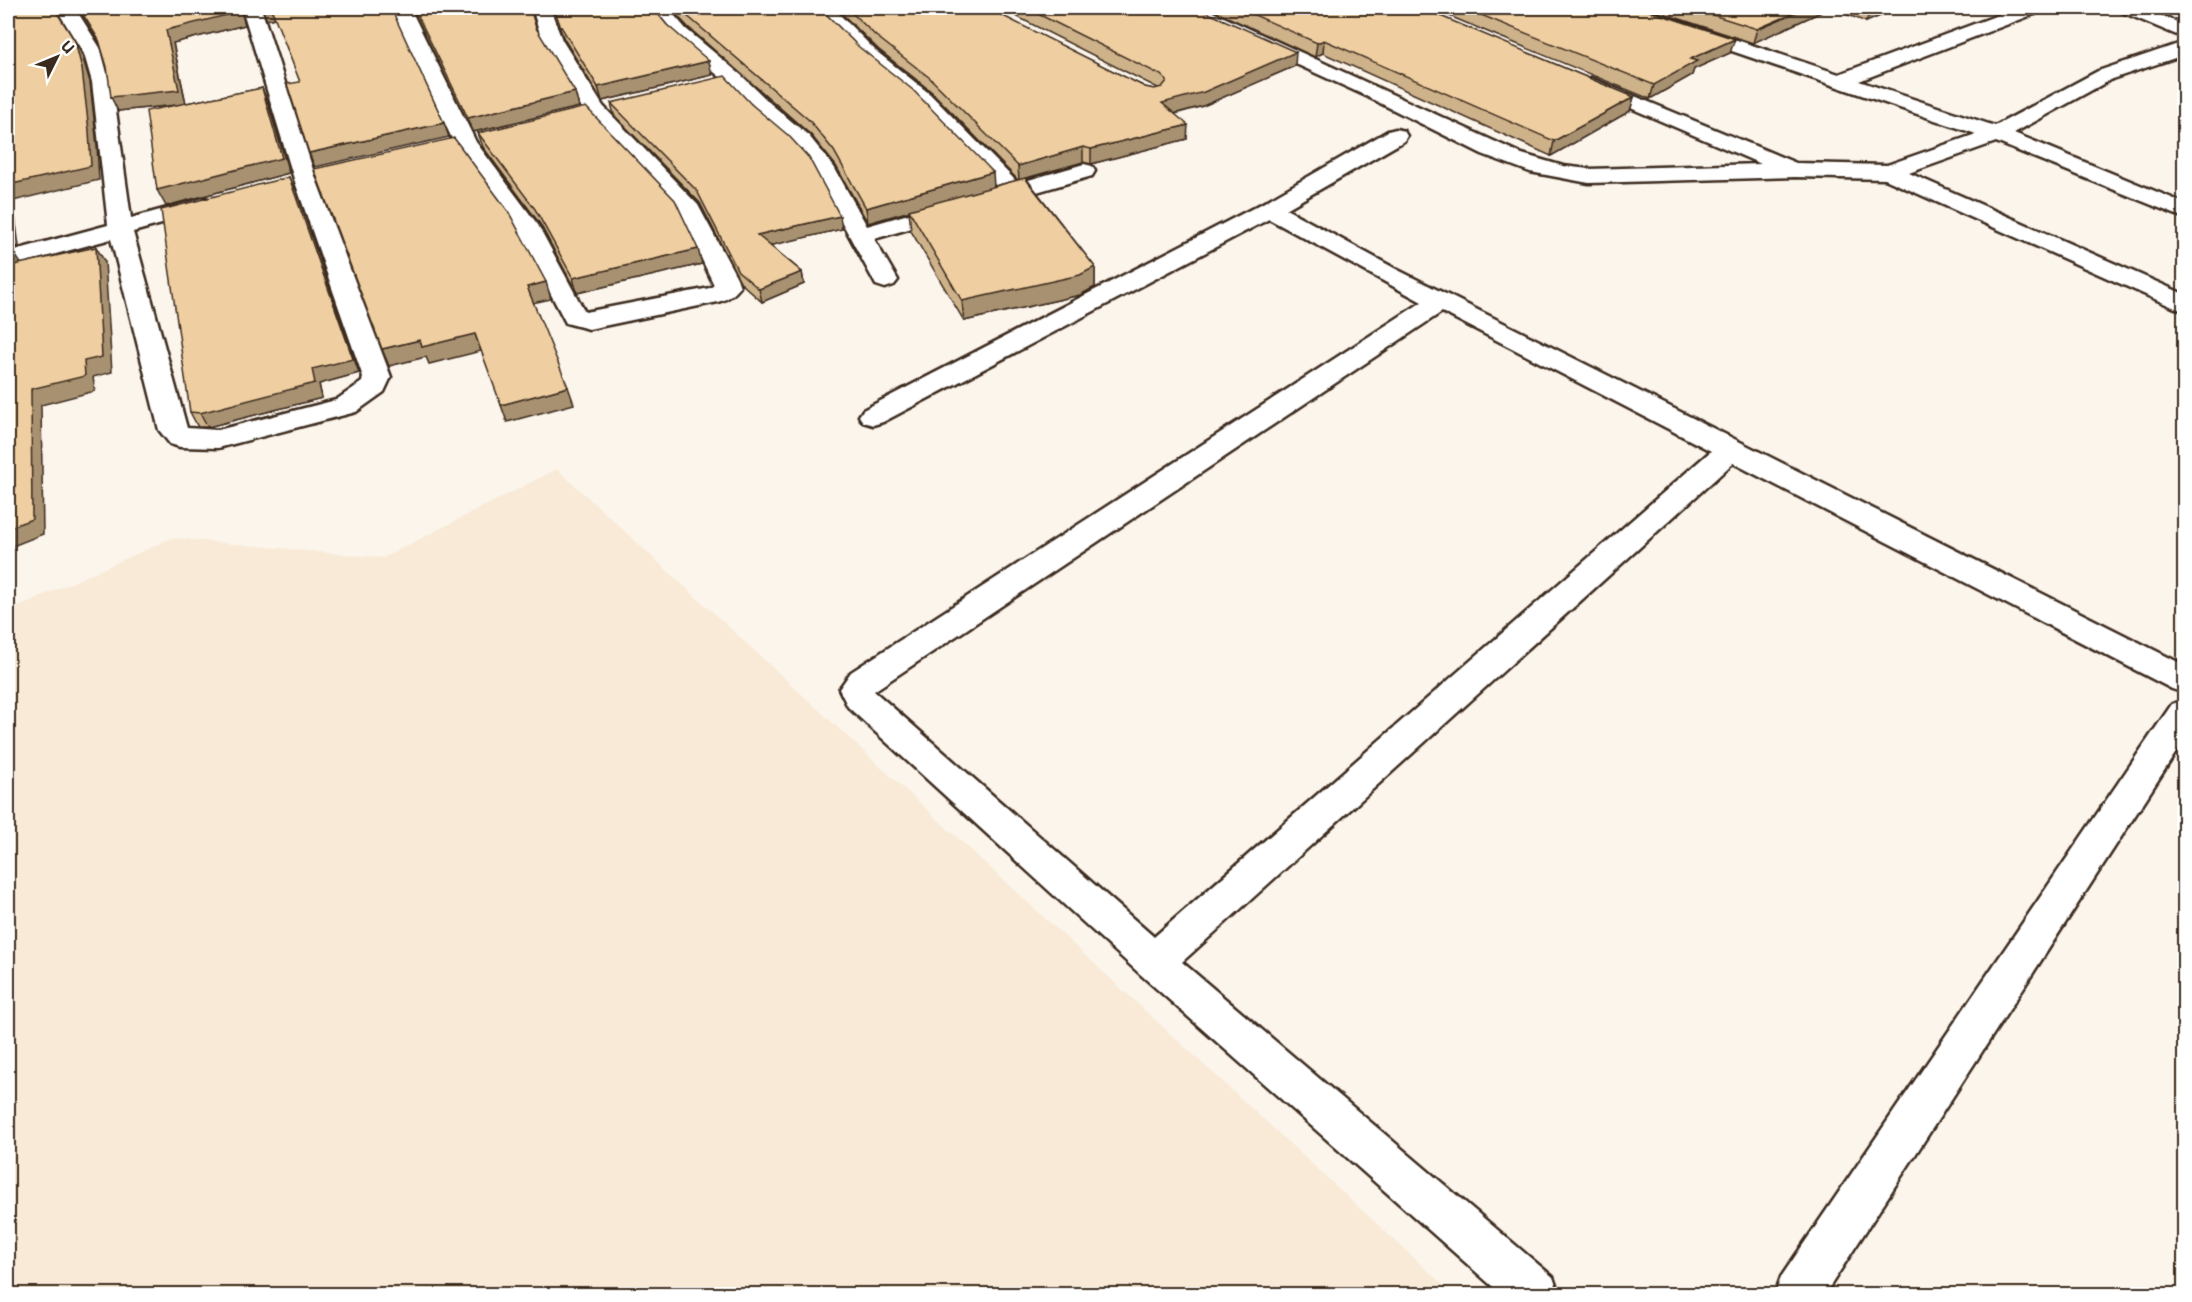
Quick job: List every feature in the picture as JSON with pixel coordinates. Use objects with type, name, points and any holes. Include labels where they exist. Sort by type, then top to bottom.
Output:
[{"type":"street","points":[[66,8],[94,54],[102,82],[120,227],[173,430],[180,438],[218,439],[335,408],[359,398],[374,386],[377,377],[305,179],[251,8]]},
{"type":"street","points":[[400,8],[526,225],[575,318],[589,321],[718,294],[727,287],[690,210],[583,113],[541,8]]},
{"type":"street","points":[[658,8],[679,33],[733,78],[763,109],[801,141],[823,167],[885,280]]},
{"type":"street","points":[[823,8],[869,55],[923,98],[1013,191]]},
{"type":"street","points":[[1189,8],[1316,64],[1522,162],[1546,170],[1589,176],[1795,170],[1889,172],[1997,134],[2105,75],[2184,48]]},
{"type":"street","points":[[1839,81],[2033,8]]},
{"type":"street","points":[[2129,8],[2184,32]]},
{"type":"street","points":[[1640,10],[1997,134],[2179,202]]},
{"type":"street","points":[[1574,76],[1795,170]]},
{"type":"street","points":[[710,83],[733,78]]},
{"type":"street","points":[[583,113],[617,105]]},
{"type":"street","points":[[873,416],[1269,209],[1396,136]]},
{"type":"street","points":[[442,148],[475,140]]},
{"type":"street","points":[[861,235],[1083,171]]},
{"type":"street","points":[[1889,172],[2184,303]]},
{"type":"street","points":[[282,185],[328,174]]},
{"type":"street","points":[[8,260],[120,227],[224,200]]},
{"type":"street","points":[[1269,209],[1441,301],[2184,680]]},
{"type":"street","points":[[1441,301],[863,681],[856,689],[860,698],[1154,962],[1536,1294]]},
{"type":"street","points":[[1154,962],[1731,449]]},
{"type":"street","points":[[1798,1294],[2184,713]]},
{"type":"shaded area","points":[[557,469],[1453,1294],[8,1294],[8,611],[172,538],[383,558]]},
{"type":"building","points":[[23,8],[54,8],[75,41],[82,69],[91,166],[8,185],[8,12]]},
{"type":"building","points":[[79,8],[238,8],[239,12],[166,30],[179,90],[111,97],[107,67],[99,40]]},
{"type":"building","points":[[271,8],[391,8],[444,123],[309,153],[287,84],[300,82]]},
{"type":"building","points":[[414,8],[530,8],[536,28],[575,92],[468,118]]},
{"type":"building","points":[[554,8],[653,8],[667,25],[709,61],[598,87],[560,25]]},
{"type":"building","points":[[679,8],[820,8],[859,47],[913,90],[993,172],[866,208],[834,151],[809,120]]},
{"type":"building","points":[[847,8],[987,8],[1145,87],[1154,89],[1162,87],[1167,81],[1161,75],[1026,8],[1197,8],[1296,52],[1204,92],[1162,103],[1188,125],[1091,149],[1083,147],[1018,166],[930,78],[876,36]]},
{"type":"building","points":[[1239,8],[1421,8],[1634,97],[1554,141],[1324,40],[1317,43]]},
{"type":"building","points":[[1464,8],[1640,8],[1735,39],[1690,59],[1697,61],[1654,85]]},
{"type":"building","points":[[1691,8],[1806,8],[1757,29]]},
{"type":"building","points":[[725,76],[751,104],[789,136],[809,158],[840,216],[757,235],[802,272],[759,289],[738,271],[697,191],[611,103]]},
{"type":"building","points":[[262,88],[282,158],[157,190],[146,111]]},
{"type":"building","points":[[586,107],[675,200],[698,249],[573,278],[535,209],[478,133]]},
{"type":"building","points":[[454,138],[508,211],[546,282],[527,287],[568,387],[501,405],[475,334],[422,347],[420,340],[382,349],[314,169]]},
{"type":"building","points":[[289,177],[353,359],[312,369],[315,383],[200,413],[190,412],[161,210]]},
{"type":"building","points":[[1025,178],[1095,267],[1080,275],[962,301],[909,210]]},
{"type":"building","points":[[96,247],[102,357],[84,361],[85,376],[31,389],[32,519],[8,528],[8,251],[12,250],[14,265]]}]
